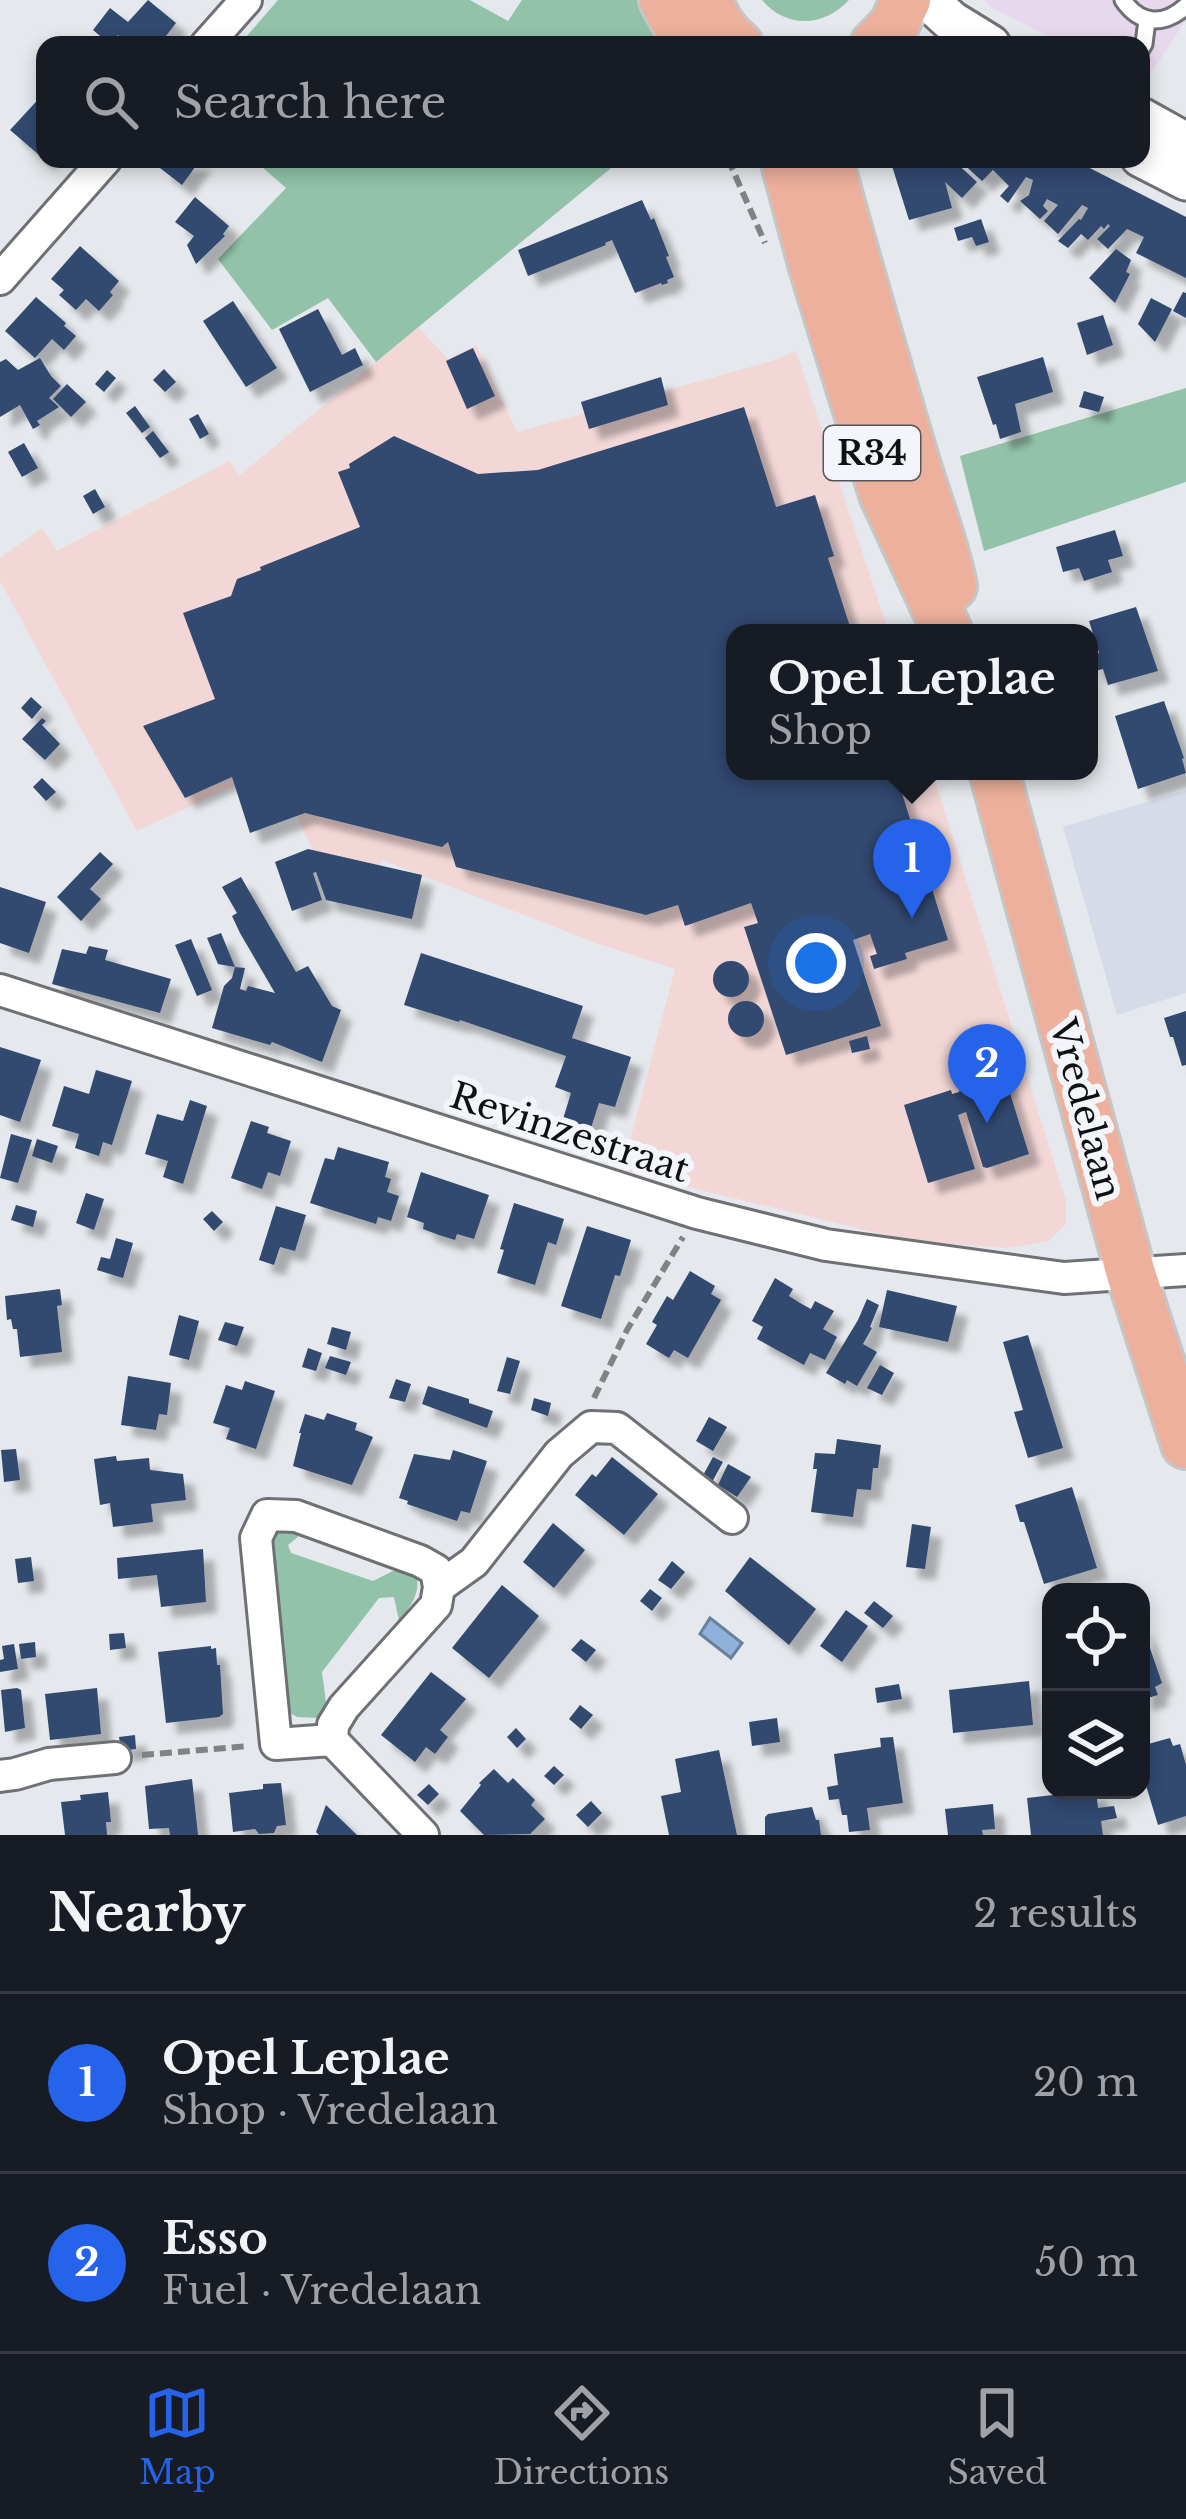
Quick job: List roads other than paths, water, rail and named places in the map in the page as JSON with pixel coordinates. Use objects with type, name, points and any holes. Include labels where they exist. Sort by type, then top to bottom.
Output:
[{"type":"main road","points":[[664,0],[684,36]]},
{"type":"main road","points":[[708,0],[728,36]]},
{"type":"main road","points":[[885,36],[906,0]]},
{"type":"main road","name":"R34","points":[[757,168],[814,267]]},
{"type":"main road","name":"R34","points":[[788,168],[884,494],[944,624]]},
{"type":"main road","name":"R34","points":[[831,168],[946,556],[959,624]]},
{"type":"main road","name":"Vredelaan","points":[[996,780],[1131,1274],[1186,1444]]},
{"type":"street","points":[[214,36],[246,0]]},
{"type":"street","points":[[928,0],[975,36]]},
{"type":"street","points":[[1150,123],[1186,143]]},
{"type":"street","points":[[1150,162],[1186,180]]},
{"type":"street","points":[[0,280],[98,168]]},
{"type":"street","name":"Revinzestraat","points":[[0,990],[698,1214],[826,1245],[1064,1278],[1186,1270]]},
{"type":"street","points":[[439,1587],[474,1562],[559,1454],[591,1427],[617,1428],[731,1519]]},
{"type":"street","points":[[332,1740],[276,1744],[256,1538],[267,1514],[296,1516],[436,1570],[436,1605],[344,1708],[333,1725],[332,1740],[423,1835]]},
{"type":"street","points":[[0,1776],[49,1763],[115,1758]]},
{"type":"lane","points":[[1123,0],[1147,20],[1173,17],[1186,6]]},
{"type":"lane","points":[[1145,36],[1147,20]]},
{"type":"water","points":[[710,1618],[742,1643],[731,1658],[700,1634]]},
{"type":"place","name":"Opel Leplae","points":[[912,918]]},
{"type":"place","name":"Esso","points":[[987,1123]]}]
